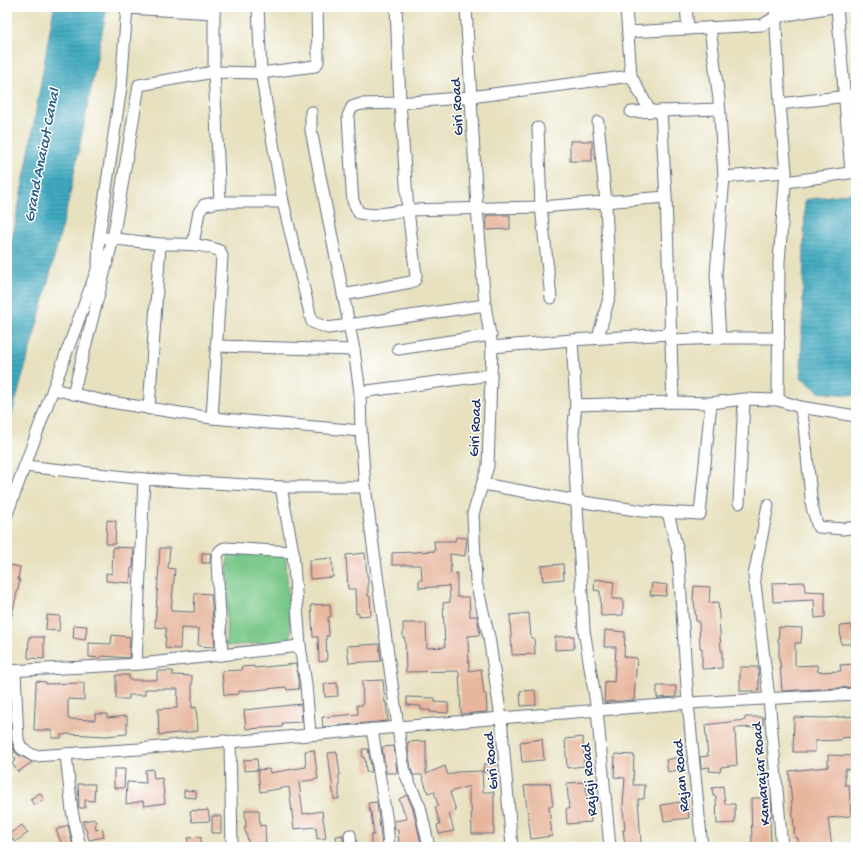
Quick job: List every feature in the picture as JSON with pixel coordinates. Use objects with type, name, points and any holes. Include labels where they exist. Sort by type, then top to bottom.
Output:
[{"type":"street","points":[[7,514],[98,266],[99,237],[121,87],[127,7],[214,10],[214,72],[220,202]]},
{"type":"street","points":[[258,7],[261,73],[283,202],[312,322],[328,328],[485,305]]},
{"type":"street","points":[[73,394],[113,239],[139,85],[214,72],[261,73],[315,66],[318,62],[317,7]]},
{"type":"street","points":[[343,296],[415,280],[416,276],[408,210],[400,103],[396,7]]},
{"type":"street","name":"Giri Road","points":[[466,7],[470,97],[485,305],[492,348],[488,466],[473,514],[476,582],[489,637],[501,718],[512,847]]},
{"type":"street","points":[[626,7],[631,76],[656,111],[666,197],[673,402]]},
{"type":"street","points":[[686,7],[688,29]]},
{"type":"street","points":[[628,32],[762,26],[776,12],[832,7]]},
{"type":"street","points":[[724,177],[786,177],[854,172],[851,96],[837,7]]},
{"type":"street","points":[[776,12],[780,104],[786,177],[779,262],[778,400]]},
{"type":"street","points":[[710,28],[719,109],[724,177],[716,274],[720,338]]},
{"type":"street","points":[[631,76],[470,97],[400,103],[361,104],[352,107],[348,116],[353,201],[359,213],[373,215],[408,210],[541,207],[666,197]]},
{"type":"street","points":[[780,104],[851,96]]},
{"type":"street","points":[[632,112],[719,109]]},
{"type":"street","points":[[311,112],[311,130],[354,350],[360,392],[365,487],[404,771],[420,807],[429,847]]},
{"type":"street","points":[[598,122],[606,203],[610,294],[598,338]]},
{"type":"street","points":[[538,128],[541,207],[551,298]]},
{"type":"street","points":[[194,244],[199,212],[204,205],[220,202],[283,202]]},
{"type":"street","points":[[99,237],[160,244],[194,244],[220,250],[222,256],[212,418]]},
{"type":"street","points":[[149,409],[160,244]]},
{"type":"street","points":[[398,349],[491,335]]},
{"type":"street","points":[[492,348],[598,338],[779,338]]},
{"type":"street","name":"Rajaji Road","points":[[572,340],[576,405],[573,434],[584,630],[597,710],[610,847]]},
{"type":"street","points":[[216,346],[354,350]]},
{"type":"street","points":[[360,392],[492,376]]},
{"type":"street","points":[[53,389],[149,409],[212,418],[361,431]]},
{"type":"street","points":[[576,405],[673,402],[711,403],[744,399],[778,400],[800,407],[856,416]]},
{"type":"street","points":[[739,503],[744,399]]},
{"type":"street","points":[[483,484],[642,511],[700,514],[711,403]]},
{"type":"street","points":[[800,407],[804,425],[812,507],[818,527],[843,529],[856,527]]},
{"type":"street","points":[[25,466],[144,479],[281,487],[365,487]]},
{"type":"street","points":[[136,664],[144,479]]},
{"type":"street","points":[[281,487],[293,552],[300,646],[306,684],[310,734]]},
{"type":"street","name":"Kamarajar Road","points":[[768,505],[754,576],[769,698],[782,847]]},
{"type":"street","name":"Rajan Road","points":[[668,512],[678,552],[688,703],[702,847]]},
{"type":"street","points":[[222,655],[217,562],[218,553],[224,548],[293,552]]},
{"type":"street","points":[[300,646],[136,664],[11,671],[18,740],[21,748],[34,756],[230,742],[688,703],[856,694]]},
{"type":"street","points":[[372,729],[387,822],[389,847]]},
{"type":"street","points":[[230,742],[232,847]]},
{"type":"street","points":[[66,754],[72,811],[80,847]]},
{"type":"street","points":[[350,835],[351,847]]},
{"type":"green space","points":[[285,551],[291,641],[226,646],[228,555]]},
{"type":"water","name":"Grand Anaicut Canal","points":[[54,7],[107,7],[69,199],[42,306],[7,432],[7,264],[27,163]]},
{"type":"water","points":[[856,192],[856,396],[819,392],[801,377],[805,200]]},
{"type":"building","points":[[570,141],[592,141],[592,161],[570,161]]},
{"type":"building","points":[[486,215],[510,215],[510,229],[487,230]]},
{"type":"building","points":[[107,520],[116,521],[115,544],[106,544]]},
{"type":"building","points":[[456,537],[467,538],[465,556],[450,554],[451,574],[457,573],[457,597],[469,597],[470,616],[477,616],[480,635],[468,636],[469,671],[481,669],[484,694],[486,694],[487,712],[461,714],[459,671],[406,672],[403,623],[426,623],[427,648],[445,647],[443,603],[450,602],[449,586],[419,588],[419,580],[422,580],[421,565],[392,565],[392,553],[435,551],[434,541],[455,541]]},
{"type":"building","points":[[113,547],[134,548],[133,568],[131,568],[130,583],[106,581],[106,573],[112,574]]},
{"type":"building","points":[[160,548],[170,548],[168,568],[175,569],[171,611],[194,612],[195,593],[211,594],[215,647],[198,646],[199,629],[181,628],[180,649],[165,648],[166,628],[155,627]]},
{"type":"building","points":[[202,553],[211,553],[210,563],[202,563]]},
{"type":"building","points":[[365,553],[371,615],[359,616],[359,613],[356,614],[355,589],[348,589],[346,555]]},
{"type":"building","points":[[332,558],[333,577],[310,579],[309,560]]},
{"type":"building","points":[[563,564],[564,579],[543,581],[541,566]]},
{"type":"building","points":[[10,565],[20,567],[18,580],[20,580],[11,618],[7,618],[7,570],[9,571]]},
{"type":"building","points":[[595,579],[614,582],[612,599],[623,599],[623,615],[601,616],[600,591],[594,590]]},
{"type":"building","points":[[804,582],[805,591],[825,592],[825,617],[815,618],[814,600],[773,602],[772,583]]},
{"type":"building","points":[[652,583],[667,585],[666,596],[650,595]]},
{"type":"building","points":[[694,586],[710,587],[709,603],[718,602],[722,668],[702,669],[702,648],[700,648],[699,621],[696,621],[693,600]]},
{"type":"building","points":[[330,604],[331,617],[328,617],[329,636],[326,636],[327,661],[319,662],[318,637],[313,637],[311,605]]},
{"type":"building","points":[[529,613],[531,638],[534,638],[535,654],[512,655],[510,615]]},
{"type":"building","points":[[47,615],[60,616],[59,631],[46,630]]},
{"type":"building","points":[[74,625],[87,626],[85,640],[73,638]]},
{"type":"building","points":[[852,625],[852,644],[841,644],[840,626]]},
{"type":"building","points":[[779,627],[802,628],[801,643],[795,643],[795,666],[817,665],[818,672],[841,671],[840,665],[855,664],[856,687],[782,691],[778,642]]},
{"type":"building","points":[[605,630],[625,632],[624,657],[637,658],[634,700],[604,702],[605,681],[614,682],[616,647],[604,647]]},
{"type":"building","points":[[112,635],[130,637],[129,658],[101,656],[101,658],[89,657],[89,643],[111,644]]},
{"type":"building","points":[[574,636],[574,649],[555,650],[555,637]]},
{"type":"building","points":[[29,637],[44,637],[44,659],[28,658]]},
{"type":"building","points":[[379,644],[381,661],[349,663],[347,646]]},
{"type":"building","points":[[296,664],[299,689],[287,690],[286,687],[239,691],[239,694],[224,695],[222,671],[242,670],[241,667],[254,666],[254,668]]},
{"type":"building","points":[[740,667],[758,667],[759,691],[740,691]]},
{"type":"building","points":[[157,671],[173,671],[173,675],[192,676],[192,708],[196,707],[198,731],[159,735],[158,709],[177,708],[178,689],[145,689],[145,695],[129,695],[129,699],[116,699],[116,675],[129,675],[129,680],[157,680]]},
{"type":"building","points":[[383,680],[388,721],[323,727],[322,717],[358,714],[357,705],[363,705],[362,681]]},
{"type":"building","points":[[36,681],[46,682],[46,684],[84,683],[84,700],[68,699],[68,719],[95,720],[95,714],[107,714],[107,718],[127,716],[127,734],[106,736],[69,734],[61,735],[61,738],[52,738],[52,730],[34,730]]},
{"type":"building","points":[[337,683],[338,696],[325,697],[324,684]]},
{"type":"building","points":[[657,686],[676,686],[676,697],[657,698]]},
{"type":"building","points":[[535,690],[536,705],[521,706],[520,691]]},
{"type":"building","points":[[407,697],[435,698],[435,702],[448,703],[448,713],[430,712],[430,710],[421,710],[421,706],[407,705]]},
{"type":"building","points":[[301,704],[302,722],[282,723],[282,727],[246,729],[244,710]]},
{"type":"building","points":[[856,716],[856,737],[841,738],[841,740],[815,741],[815,752],[793,752],[794,717],[826,718]]},
{"type":"building","points":[[745,717],[763,717],[763,727],[735,728],[737,765],[721,767],[720,772],[709,771],[710,767],[701,768],[700,757],[708,756],[705,725],[745,720]]},
{"type":"building","points":[[7,722],[10,728],[11,741],[15,751],[17,754],[32,762],[18,772],[12,763],[16,760],[12,754],[15,752],[7,738]]},
{"type":"building","points":[[583,737],[584,766],[567,768],[565,739]]},
{"type":"building","points":[[542,739],[544,760],[522,762],[520,742]]},
{"type":"building","points":[[426,741],[426,774],[445,766],[448,775],[456,772],[482,771],[483,792],[494,792],[494,834],[472,834],[469,786],[450,792],[456,811],[449,813],[454,831],[439,834],[437,825],[440,824],[435,807],[438,806],[434,791],[428,793],[422,775],[413,775],[411,769],[408,742]]},
{"type":"building","points":[[394,746],[397,773],[386,773],[382,747]]},
{"type":"building","points":[[362,749],[368,749],[372,772],[366,772],[365,758],[363,758]]},
{"type":"building","points":[[314,750],[318,779],[299,782],[303,814],[322,811],[326,838],[317,839],[316,827],[294,829],[289,787],[260,792],[258,770],[269,769],[270,773],[306,767],[305,751]]},
{"type":"building","points":[[337,752],[340,775],[339,799],[334,799],[328,753]]},
{"type":"building","points":[[615,754],[634,755],[633,785],[645,785],[644,799],[638,799],[641,843],[625,845],[623,830],[625,830],[623,806],[625,778],[614,777]]},
{"type":"building","points":[[828,755],[856,756],[856,770],[845,769],[845,785],[849,785],[851,816],[828,818],[832,847],[798,847],[798,838],[795,838],[789,771],[828,767]]},
{"type":"building","points":[[680,757],[682,769],[668,772],[666,760]]},
{"type":"building","points":[[257,759],[258,770],[244,771],[244,760]]},
{"type":"building","points":[[484,764],[496,764],[495,772],[483,772]]},
{"type":"building","points":[[114,769],[125,769],[124,788],[114,788]]},
{"type":"building","points":[[153,769],[154,779],[162,778],[165,803],[144,806],[143,801],[126,804],[127,782],[146,783],[145,770]]},
{"type":"building","points":[[586,782],[588,808],[590,807],[591,822],[567,824],[566,809],[569,809],[567,783]]},
{"type":"building","points":[[550,783],[553,806],[549,806],[552,836],[531,839],[524,786]]},
{"type":"building","points":[[78,784],[95,784],[94,801],[85,800],[85,808],[79,808]]},
{"type":"building","points":[[723,786],[725,804],[735,804],[735,823],[717,824],[716,796],[713,796],[712,788]]},
{"type":"building","points":[[184,790],[196,791],[196,798],[184,797]]},
{"type":"building","points":[[40,793],[44,799],[35,806],[30,799]]},
{"type":"building","points":[[407,795],[413,809],[422,847],[417,847],[416,845],[399,846],[398,830],[395,830],[394,821],[407,819],[399,799]]},
{"type":"building","points":[[751,798],[771,798],[771,847],[752,847]]},
{"type":"building","points":[[687,801],[689,818],[664,821],[661,805]]},
{"type":"building","points":[[377,802],[382,847],[371,847],[371,835],[374,835],[371,812],[368,803]]},
{"type":"building","points":[[208,810],[210,821],[192,822],[190,811]]},
{"type":"building","points":[[245,810],[259,810],[260,826],[265,825],[266,847],[250,847],[244,827],[246,827]]},
{"type":"building","points":[[212,816],[221,816],[221,833],[212,833]]},
{"type":"building","points":[[95,819],[96,830],[102,828],[104,837],[89,840],[83,821]]},
{"type":"building","points":[[22,825],[28,833],[15,842],[9,834]]},
{"type":"building","points":[[68,825],[73,847],[63,847],[56,830]]},
{"type":"building","points":[[343,835],[344,847],[338,847],[336,836]]},
{"type":"building","points":[[201,837],[201,847],[187,847],[188,838]]}]
